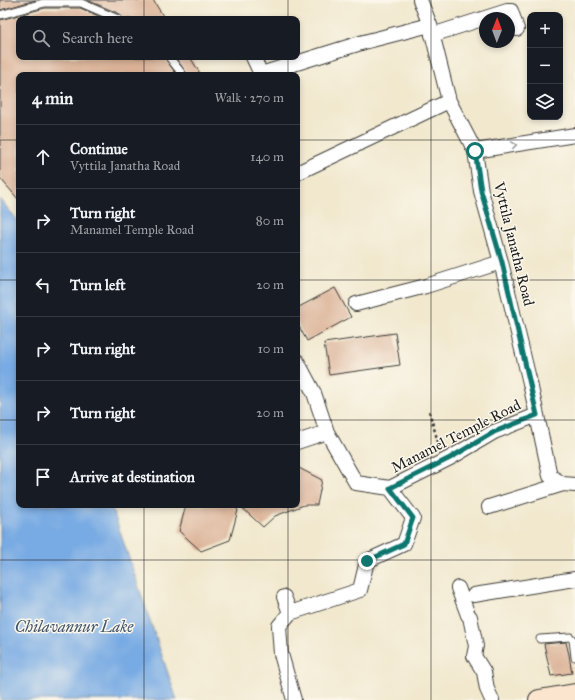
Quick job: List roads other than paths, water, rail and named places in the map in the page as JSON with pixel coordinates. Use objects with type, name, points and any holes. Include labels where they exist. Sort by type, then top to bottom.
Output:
[{"type":"street","name":"Vyttila Janatha Road","points":[[420,0],[431,30],[449,101],[475,151],[481,191],[502,262],[550,476],[569,484]]},
{"type":"street","points":[[267,72],[364,42],[431,30],[507,10],[511,11],[517,29]]},
{"type":"street","points":[[254,60],[260,72]]},
{"type":"street","points":[[300,172],[449,101]]},
{"type":"street","points":[[475,151],[575,135]]},
{"type":"street","points":[[356,304],[426,286],[502,262]]},
{"type":"street","points":[[294,700],[282,654],[279,626],[290,613],[360,590],[367,561],[404,544],[413,518],[390,488],[356,483],[328,432],[314,393],[300,367]]},
{"type":"street","name":"Manamel Temple Road","points":[[390,488],[443,461],[494,432],[537,415]]},
{"type":"street","points":[[300,441],[328,432]]},
{"type":"street","points":[[489,506],[569,484]]},
{"type":"street","points":[[474,595],[575,580]]},
{"type":"street","points":[[458,588],[470,617],[476,646],[474,656],[484,672],[487,689],[492,700]]},
{"type":"street","points":[[284,596],[290,613]]},
{"type":"street","points":[[539,700],[575,694]]},
{"type":"lane","points":[[0,15],[44,3],[81,3],[111,16]]},
{"type":"lane","points":[[171,60],[181,72]]},
{"type":"lane","points":[[540,639],[570,637],[573,640],[575,657]]},
{"type":"water","name":"Chilavannur Lake","points":[[0,199],[16,218],[16,508],[112,508],[177,700],[0,700]]}]
